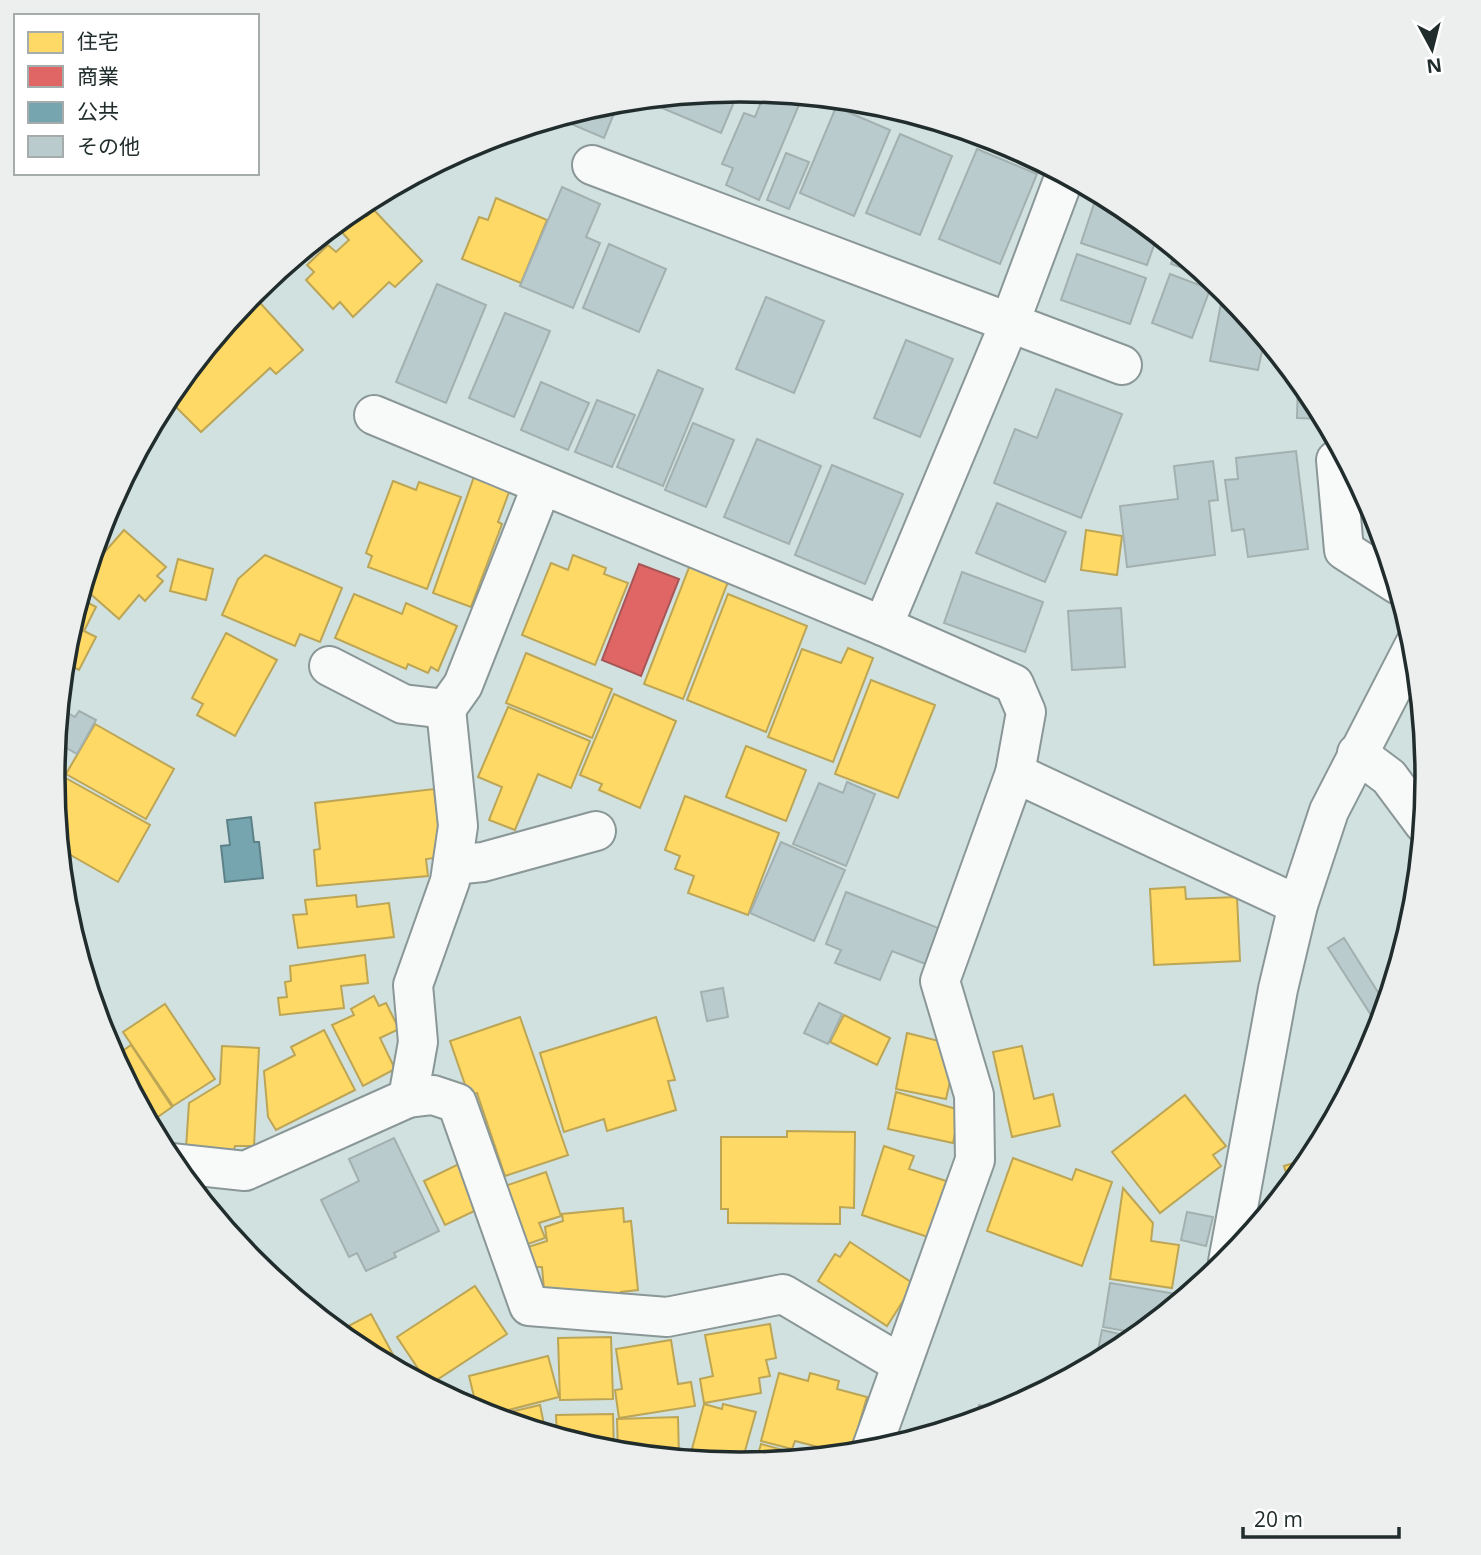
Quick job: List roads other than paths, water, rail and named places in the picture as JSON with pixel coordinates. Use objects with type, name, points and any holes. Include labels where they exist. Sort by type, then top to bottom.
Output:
[{"type":"street","points":[[592,165],[1122,365]]},
{"type":"street","points":[[883,626],[1010,322],[1062,183]]},
{"type":"street","points":[[374,415],[883,626],[1014,684],[1027,712],[1015,773],[940,981],[974,1095],[975,1160],[875,1439]]},
{"type":"street","points":[[1336,460],[1344,550],[1385,576]]},
{"type":"street","points":[[408,1098],[418,1042],[413,985],[450,881],[458,826],[446,709],[463,685],[542,485]]},
{"type":"street","points":[[1232,1241],[1278,989],[1298,905],[1329,811],[1406,662]]},
{"type":"street","points":[[329,666],[403,704],[446,709]]},
{"type":"street","points":[[1357,753],[1389,777],[1415,812]]},
{"type":"street","points":[[1015,773],[1298,905]]},
{"type":"street","points":[[453,865],[483,862],[596,831]]},
{"type":"street","points":[[187,1165],[246,1171],[408,1098],[433,1094],[457,1103],[529,1307],[667,1317],[783,1294],[901,1364]]}]
